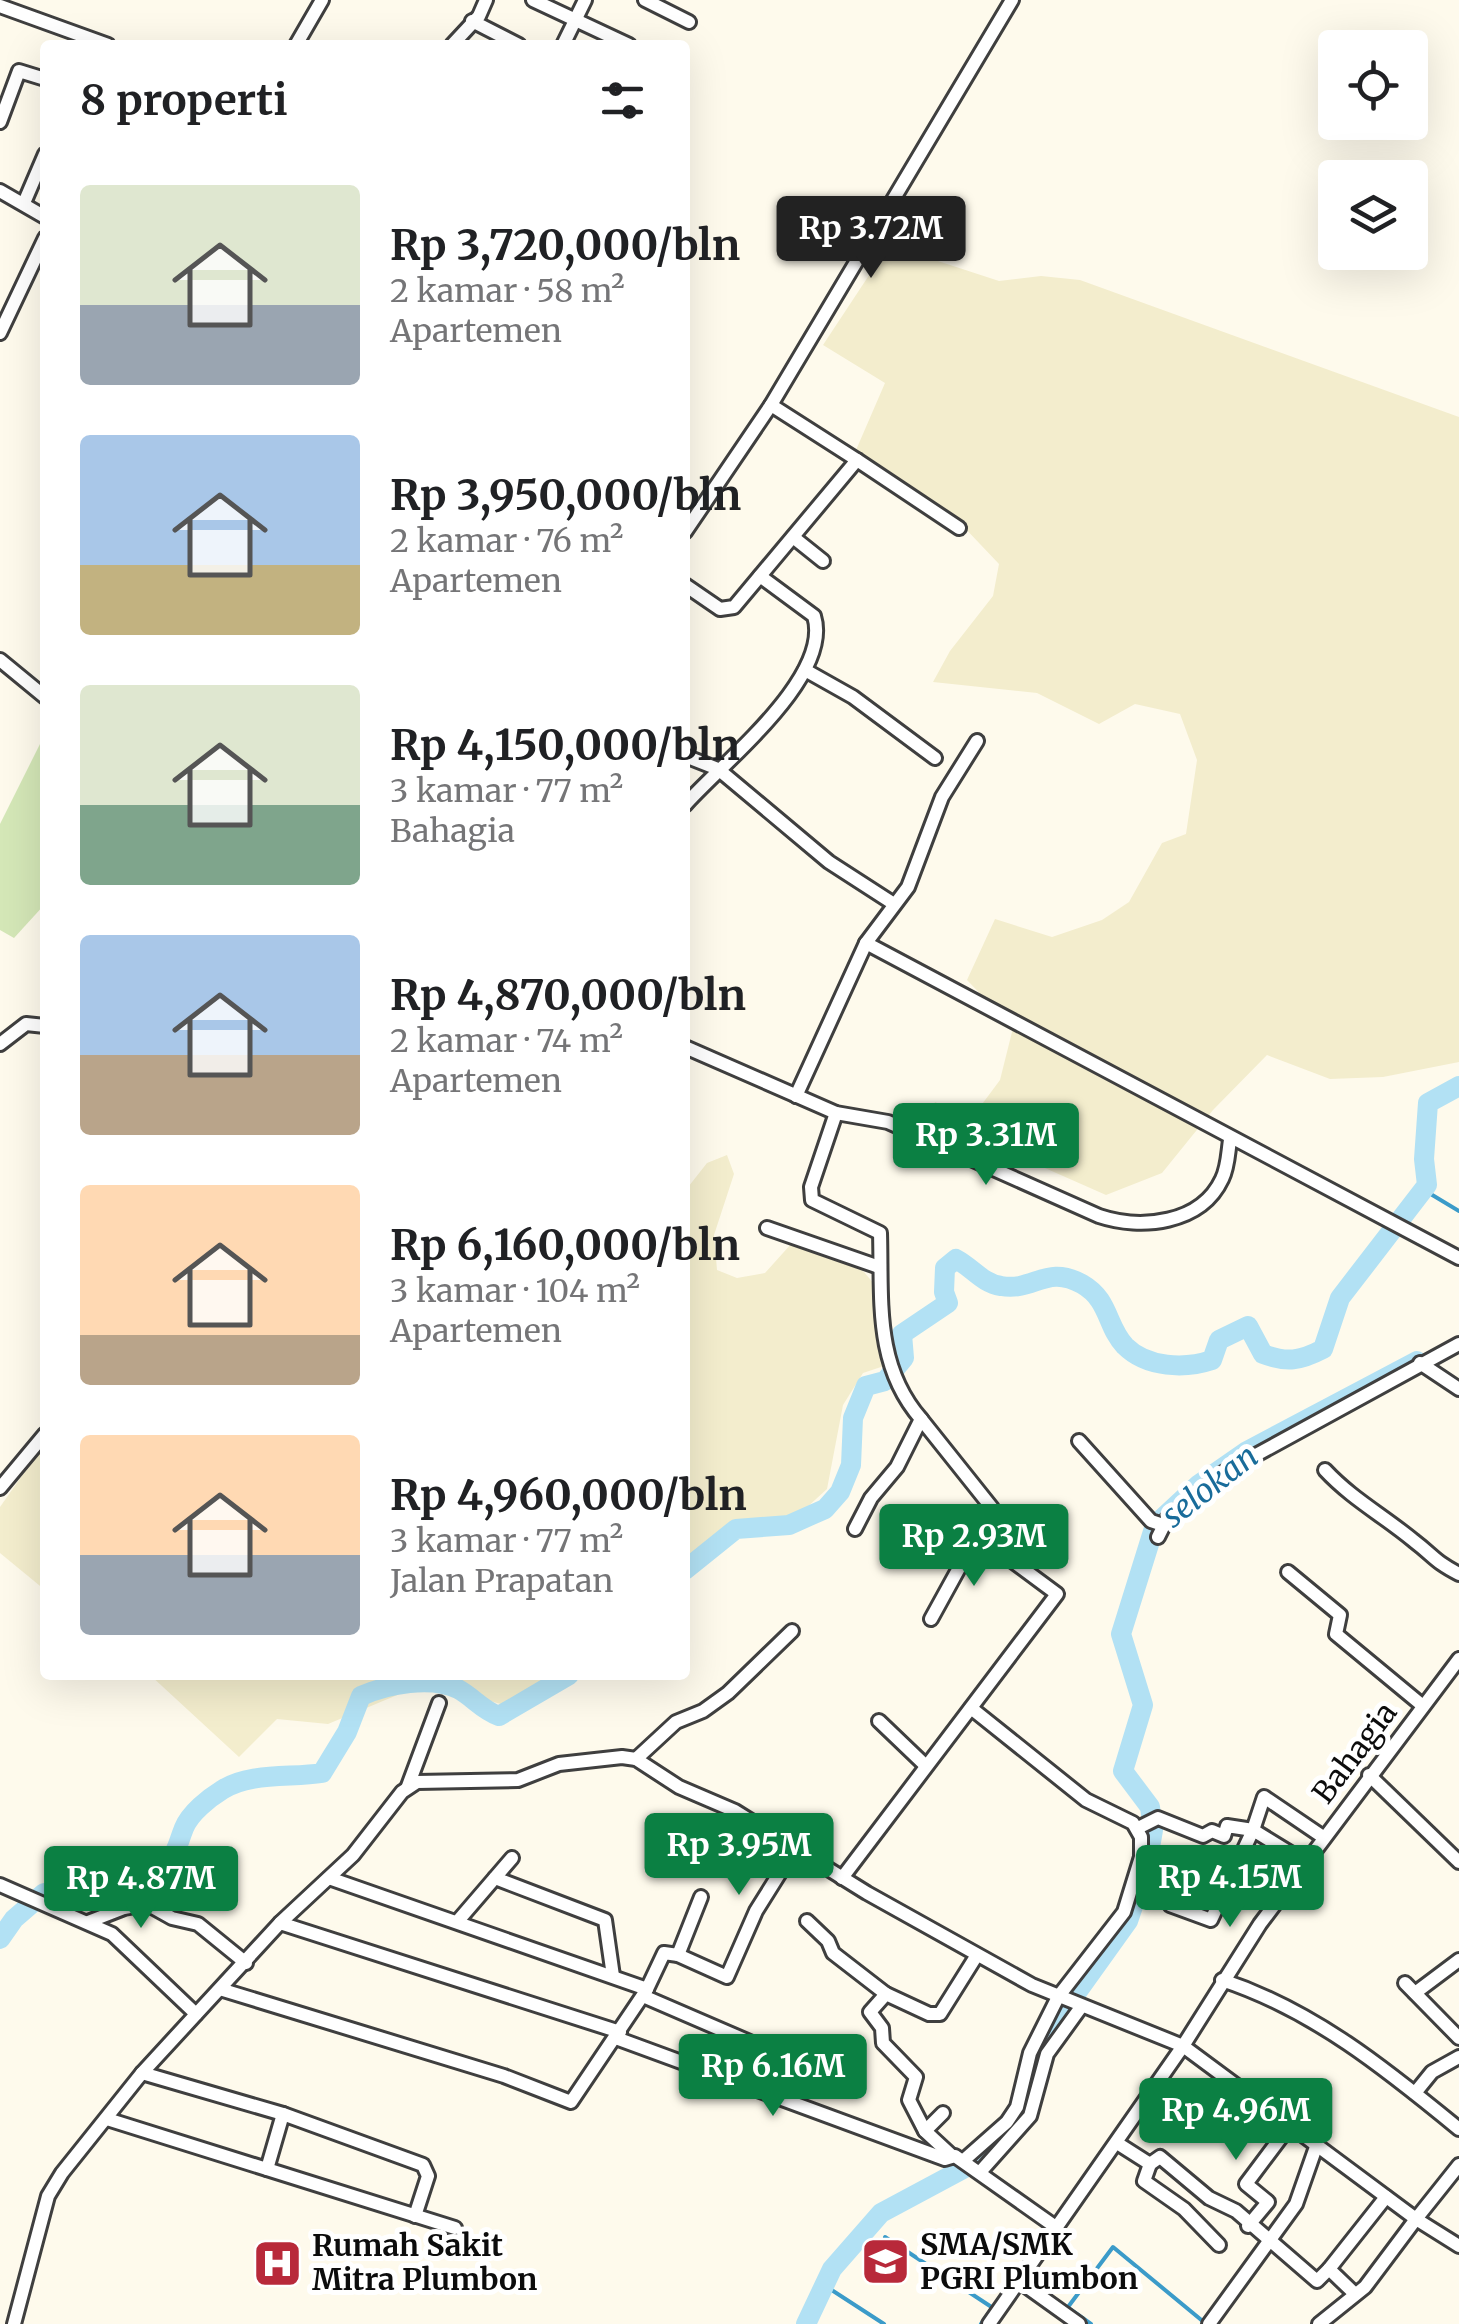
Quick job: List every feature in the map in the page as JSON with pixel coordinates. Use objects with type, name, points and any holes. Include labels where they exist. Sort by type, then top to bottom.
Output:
[{"type":"street","points":[[302,40],[322,0]]},
{"type":"street","points":[[456,40],[486,0]]},
{"type":"street","points":[[532,0],[618,40]]},
{"type":"street","points":[[565,40],[585,0]]},
{"type":"street","points":[[645,0],[689,22]]},
{"type":"street","points":[[690,525],[771,405],[1012,0]]},
{"type":"street","points":[[0,6],[95,40]]},
{"type":"street","points":[[472,21],[509,40]]},
{"type":"street","points":[[0,122],[19,71],[40,77]]},
{"type":"street","points":[[24,204],[40,166]]},
{"type":"street","points":[[0,191],[40,214]]},
{"type":"street","points":[[0,333],[40,249]]},
{"type":"street","points":[[771,405],[959,528]]},
{"type":"street","points":[[690,589],[729,610],[856,460]]},
{"type":"street","points":[[793,537],[824,561]]},
{"type":"street","points":[[690,800],[794,691],[805,670],[817,621],[760,576]]},
{"type":"street","points":[[0,660],[40,693]]},
{"type":"street","points":[[805,670],[853,696],[935,758]]},
{"type":"street","points":[[796,1096],[866,943],[908,887],[942,797],[977,742]]},
{"type":"street","points":[[690,758],[718,769],[829,862],[894,904]]},
{"type":"street","points":[[866,943],[1230,1140],[1459,1258]]},
{"type":"street","points":[[0,1044],[26,1024],[40,1025]]},
{"type":"street","points":[[690,1049],[836,1113],[888,1122],[1099,1216],[1128,1224],[1163,1221],[1199,1205],[1222,1179],[1230,1140]]},
{"type":"street","points":[[836,1113],[811,1187],[812,1200],[877,1228],[881,1320],[892,1374],[921,1419],[992,1506],[980,1537],[931,1619]]},
{"type":"street","points":[[767,1228],[879,1267]]},
{"type":"street","points":[[1079,1441],[1158,1527],[1223,1474],[1303,1433],[1359,1395],[1459,1344]]},
{"type":"street","points":[[1420,1363],[1459,1389]]},
{"type":"street","points":[[855,1529],[871,1498],[897,1467],[921,1419]]},
{"type":"street","points":[[0,1488],[40,1440]]},
{"type":"street","points":[[1325,1470],[1354,1500],[1413,1540],[1438,1565],[1459,1574]]},
{"type":"street","points":[[842,1878],[1058,1594],[980,1537]]},
{"type":"street","points":[[1288,1572],[1341,1616],[1336,1634],[1422,1706]]},
{"type":"street","points":[[636,1759],[676,1722],[699,1713],[728,1693],[792,1631]]},
{"type":"street","name":"Bahagia","points":[[989,2324],[1183,2046],[1222,1980],[1323,1836],[1458,1663]]},
{"type":"street","points":[[14,2324],[58,2178],[142,2073],[280,1924],[329,1878],[408,1786],[440,1703]]},
{"type":"street","points":[[971,1708],[1086,1800],[1139,1828]]},
{"type":"street","points":[[879,1721],[926,1766]]},
{"type":"street","points":[[408,1786],[427,1781],[518,1780],[559,1764],[636,1759],[679,1787],[735,1811],[977,1955],[1069,2002],[1183,2046],[1416,2219],[1459,2246]]},
{"type":"street","points":[[1369,1775],[1459,1862]]},
{"type":"street","points":[[1142,1877],[1173,1885],[1170,1904],[1211,1920],[1254,1830],[1264,1797],[1323,1836]]},
{"type":"street","points":[[1139,1828],[1158,1818],[1203,1836],[1212,1832],[1224,1836],[1227,1826],[1254,1830],[1305,1862]]},
{"type":"street","points":[[963,2162],[1007,2122],[1017,2107],[1030,2052],[1069,2002],[1124,1912],[1142,1877],[1139,1828]]},
{"type":"street","points":[[222,1990],[504,2076],[571,2102],[618,2035],[664,1954],[678,1955],[728,1976],[756,1911],[796,1847]]},
{"type":"street","points":[[457,1922],[512,1858]]},
{"type":"street","points":[[329,1878],[613,1976],[796,2062]]},
{"type":"street","points":[[495,1878],[605,1920],[613,1976]]},
{"type":"street","points":[[0,1885],[88,1922],[122,1941],[196,2014]]},
{"type":"street","points":[[678,1955],[701,1897]]},
{"type":"street","points":[[88,1922],[147,1904],[172,1918],[194,1921],[246,1963]]},
{"type":"street","points":[[807,1921],[828,1941],[834,1953],[886,1994],[929,2014],[940,2014],[977,1955]]},
{"type":"street","points":[[280,1924],[618,2035],[963,2162]]},
{"type":"street","points":[[1459,1960],[1410,1988],[1459,2038]]},
{"type":"street","points":[[1222,1980],[1295,2010],[1415,2093],[1459,2129]]},
{"type":"street","points":[[886,1994],[878,1999],[870,2015],[882,2028],[882,2043],[916,2077],[909,2100],[925,2130],[963,2162],[1057,2228]]},
{"type":"street","points":[[963,2162],[1030,2116],[1047,2054],[1069,2002]]},
{"type":"street","points":[[1415,2093],[1432,2072],[1459,2057]]},
{"type":"street","points":[[142,2073],[284,2114],[423,2165],[428,2176],[415,2216]]},
{"type":"street","points":[[1248,2226],[1268,2202],[1246,2184],[1309,2100]]},
{"type":"street","points":[[925,2130],[943,2113]]},
{"type":"street","points":[[267,2169],[284,2114]]},
{"type":"street","points":[[107,2118],[454,2228]]},
{"type":"street","points":[[1117,2142],[1150,2164]]},
{"type":"street","points":[[1210,2324],[1266,2240],[1296,2204],[1316,2146]]},
{"type":"street","points":[[1219,2244],[1184,2209],[1144,2181],[1150,2164],[1160,2157],[1209,2198],[1236,2212],[1317,2281],[1386,2197]]},
{"type":"street","points":[[1320,2324],[1376,2275],[1459,2165]]},
{"type":"street","points":[[1329,2268],[1355,2294]]},
{"type":"street","points":[[1019,2280],[1080,2324]]},
{"type":"shaded area","points":[[889,245],[999,281],[1041,276],[1080,280],[1459,417],[1459,1062],[1383,1077],[1330,1079],[1267,1055],[1213,1110],[1162,1173],[1106,1195],[1011,1153],[947,1144],[923,1135],[935,1102],[971,1119],[1000,1080],[1013,1028],[967,980],[995,919],[1052,937],[1102,920],[1129,902],[1162,843],[1186,834],[1197,760],[1180,714],[1135,704],[1099,724],[1037,693],[933,682],[950,651],[993,596],[999,564],[961,524],[918,496],[880,483],[853,457],[885,383],[823,345]]},
{"type":"shaded area","points":[[727,1155],[734,1174],[714,1235],[717,1270],[737,1278],[765,1273],[792,1243],[840,1256],[864,1272],[880,1291],[890,1364],[863,1373],[843,1405],[827,1489],[793,1520],[722,1529],[690,1558],[690,1185],[707,1163]]},
{"type":"shaded area","points":[[40,1450],[40,1586],[0,1553],[0,1507]]},
{"type":"shaded area","points":[[155,1680],[547,1680],[508,1706],[426,1683],[328,1724],[277,1719],[239,1757]]},
{"type":"green space","points":[[40,744],[40,909],[14,938],[0,930],[0,824]]},
{"type":"waterway","points":[[690,1566],[736,1529],[789,1525],[825,1509],[840,1492],[851,1465],[853,1418],[866,1386],[885,1381],[904,1358],[902,1334],[948,1303],[944,1292],[945,1268],[956,1259],[988,1282],[1001,1286],[1023,1285],[1049,1277],[1082,1284],[1103,1305],[1125,1346],[1155,1362],[1190,1365],[1212,1360],[1219,1340],[1248,1326],[1263,1354],[1272,1357],[1293,1359],[1323,1349],[1340,1298],[1427,1185],[1424,1159],[1428,1103],[1459,1086]]},
{"type":"waterway","points":[[1424,1190],[1459,1211]]},
{"type":"waterway","name":"selokan","points":[[1038,2072],[1060,2016],[1128,1921],[1147,1865],[1153,1830],[1150,1807],[1123,1771],[1143,1705],[1121,1634],[1155,1525],[1198,1485],[1247,1451],[1417,1361]]},
{"type":"waterway","points":[[0,1939],[14,1919],[44,1893],[71,1899],[108,1895],[143,1874],[143,1865],[168,1860],[200,1806],[233,1784],[257,1778],[322,1773],[347,1732],[361,1696],[396,1685],[435,1683],[458,1689],[499,1716],[560,1680]]},
{"type":"waterway","points":[[806,2324],[832,2269],[881,2213],[965,2168],[1021,2122]]},
{"type":"waterway","points":[[885,2237],[993,2308]]},
{"type":"waterway","points":[[1068,2307],[1113,2247],[1205,2323]]},
{"type":"waterway","points":[[824,2285],[884,2324]]},
{"type":"waterway","points":[[981,2324],[993,2307]]},
{"type":"waterway","points":[[1067,2307],[1091,2324]]},
{"type":"place","name":"SMA/SMK PGRI Plumbon","points":[[885,2262]]},
{"type":"place","name":"Rumah Sakit Mitra Plumbon","points":[[277,2263]]}]
